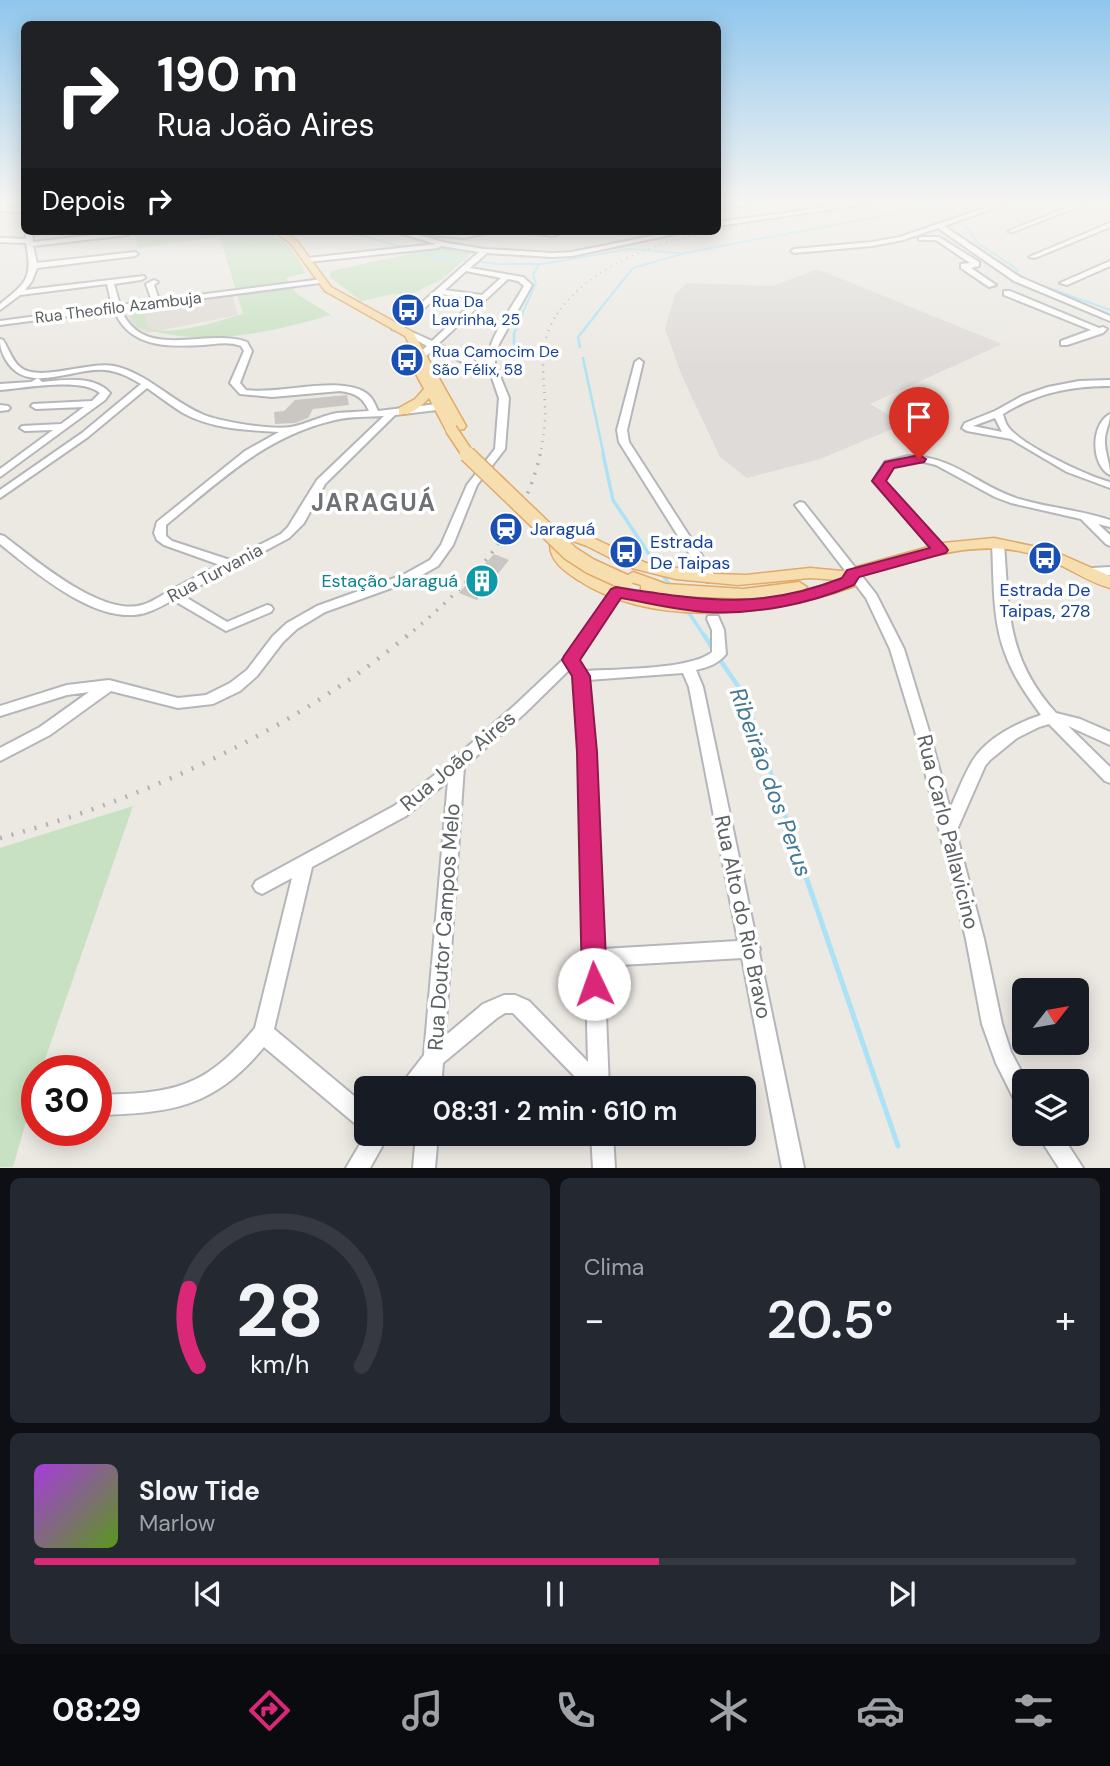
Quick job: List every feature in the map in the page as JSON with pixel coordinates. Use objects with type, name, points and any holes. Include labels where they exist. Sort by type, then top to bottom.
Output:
[{"type":"main road","points":[[306,258],[320,281],[336,295],[402,331],[422,355],[467,454],[547,533],[590,566],[625,584],[705,607],[751,607],[826,591],[849,582],[848,574]]},
{"type":"main road","points":[[402,331],[428,391],[437,407],[455,427]]},
{"type":"main road","points":[[398,412],[419,402],[428,391]]},
{"type":"main road","points":[[848,574],[817,571],[754,579],[711,579],[659,572],[631,563],[576,536],[559,541],[556,550],[564,563],[583,578],[669,591],[767,593],[848,574],[940,550],[976,543],[998,544],[1042,553],[1092,572],[1110,583]]},
{"type":"street","points":[[0,308],[31,278],[34,266],[32,258]]},
{"type":"street","points":[[34,266],[105,258]]},
{"type":"street","points":[[308,260],[333,258]]},
{"type":"street","points":[[478,258],[402,331],[495,374]]},
{"type":"street","points":[[966,258],[975,264],[965,267],[992,285]]},
{"type":"street","points":[[985,258],[1017,279],[1110,319]]},
{"type":"street","points":[[1064,283],[1110,263]]},
{"type":"street","points":[[0,711],[67,690],[109,685],[178,703],[208,700],[245,680],[278,639],[301,620],[347,598],[407,578],[434,563],[447,545],[472,485],[500,449],[504,398],[491,364],[495,344],[528,285],[525,281],[507,276],[465,269]]},
{"type":"street","points":[[422,355],[507,276]]},
{"type":"street","points":[[18,293],[141,278]]},
{"type":"street","name":"Rua Theofilo Azambuja","points":[[0,323],[320,281]]},
{"type":"street","points":[[110,282],[117,307],[128,329],[147,338],[175,342],[233,340],[244,344],[248,351],[235,383],[243,392],[261,395],[352,390],[366,398],[375,414]]},
{"type":"street","points":[[154,282],[150,284],[156,302]]},
{"type":"street","points":[[440,292],[483,298]]},
{"type":"street","points":[[1007,293],[1100,331]]},
{"type":"street","points":[[1064,343],[1110,327]]},
{"type":"street","points":[[0,342],[16,369],[30,374],[107,367],[145,385],[200,418],[224,424],[290,430]]},
{"type":"street","points":[[639,362],[622,430],[624,442],[711,579]]},
{"type":"street","points":[[33,385],[47,374]]},
{"type":"street","points":[[1014,437],[967,428],[968,425],[998,413],[1013,403],[1055,386],[1110,383]]},
{"type":"street","points":[[0,474],[105,393],[104,389],[93,384],[1,386]]},
{"type":"street","points":[[0,495],[85,435],[145,385]]},
{"type":"street","points":[[36,406],[94,404]]},
{"type":"street","points":[[232,565],[168,544],[161,538],[161,524],[249,453],[290,430],[337,415],[437,407]]},
{"type":"street","name":"Rua Turvania","points":[[0,538],[34,566],[77,592],[116,610],[135,612],[232,565],[296,528],[321,481],[398,412]]},
{"type":"street","points":[[998,413],[1003,426],[1014,437],[1081,475],[1110,485]]},
{"type":"street","points":[[1110,417],[1100,432],[1098,441],[1110,472]]},
{"type":"street","points":[[24,428],[62,427]]},
{"type":"street","points":[[940,550],[880,485],[880,475],[890,464],[909,459],[934,461],[958,470],[1001,497],[1083,515],[1110,524]]},
{"type":"street","name":"Rua Carlo Pallavicino","points":[[800,505],[848,574],[878,607],[897,649],[920,722],[948,831],[975,939],[992,1024],[1012,1074]]},
{"type":"street","points":[[1083,515],[1110,542]]},
{"type":"street","points":[[998,544],[1009,643],[1029,687],[1051,718],[1110,776]]},
{"type":"street","points":[[1092,572],[1110,571]]},
{"type":"street","name":"Rua João Aires","points":[[262,886],[400,811],[457,765],[570,660],[625,584]]},
{"type":"street","points":[[174,595],[226,627],[267,609]]},
{"type":"street","points":[[581,676],[688,668],[717,659],[718,629],[713,619]]},
{"type":"street","points":[[570,660],[581,676],[587,752],[598,1076]]},
{"type":"street","name":"Rua Alto do Rio Bravo","points":[[688,668],[696,687],[793,1167]]},
{"type":"street","points":[[0,755],[45,731],[109,685]]},
{"type":"street","points":[[948,831],[975,769],[984,755],[1009,737],[1051,718],[1084,726],[1110,738]]},
{"type":"street","name":"Rua Doutor Campos Melo","points":[[432,1076],[457,765]]},
{"type":"street","points":[[112,1104],[180,1098],[230,1067],[263,1033],[304,865]]},
{"type":"street","points":[[593,958],[751,949]]},
{"type":"street","points":[[420,1076],[434,1058],[497,1006],[515,1004],[554,1039],[588,1076]]},
{"type":"street","points":[[263,1033],[354,1110]]},
{"type":"street","points":[[357,1167],[370,1146]]},
{"type":"street","points":[[424,1167],[426,1146]]},
{"type":"street","points":[[603,1146],[604,1167]]},
{"type":"street","points":[[1057,1146],[1072,1167]]},
{"type":"shaded area","points":[[817,269],[1002,344],[870,404],[904,424],[820,459],[747,478],[720,457],[682,376],[665,329],[675,294],[687,283],[773,286]]},
{"type":"shaded area","points":[[232,294],[238,315],[147,333],[132,325],[125,308]]},
{"type":"green space","points":[[226,258],[297,258],[305,273],[286,278],[297,294],[331,315],[283,328],[234,336],[185,337],[136,326],[128,309],[144,307],[147,328],[169,331],[243,314]]},
{"type":"green space","points":[[393,258],[467,258],[441,280],[412,294],[393,294],[361,301],[330,277],[331,271]]},
{"type":"green space","points":[[133,806],[47,1055],[21,1055],[21,1139],[13,1167],[0,1167],[0,848]]},
{"type":"building","points":[[347,395],[349,405],[313,409],[308,418],[295,423],[275,424],[274,412],[284,411],[295,400]]},
{"type":"building","name":"Estação Jaraguá","points":[[494,554],[509,560],[477,600],[459,593]]},
{"type":"waterway","points":[[441,258],[499,264],[539,264]]},
{"type":"waterway","points":[[539,264],[580,258]]},
{"type":"waterway","name":"Ribeirão dos Perus","points":[[596,314],[633,268],[669,258]]},
{"type":"waterway","points":[[999,258],[1018,270],[1016,273],[1030,281],[1110,310]]},
{"type":"waterway","points":[[522,314],[536,283],[533,275],[539,264]]},
{"type":"waterway","points":[[514,356],[514,333],[523,312]]},
{"type":"waterway","name":"Ribeirão dos Perus","points":[[580,347],[578,337],[598,312]]},
{"type":"waterway","name":"Ribeirão dos Perus","points":[[583,358],[604,456]]},
{"type":"waterway","name":"Ribeirão dos Perus","points":[[603,454],[613,500],[657,566]]},
{"type":"waterway","name":"Ribeirão dos Perus","points":[[661,573],[671,586]]},
{"type":"waterway","name":"Ribeirão dos Perus","points":[[687,610],[705,637]]},
{"type":"waterway","name":"Ribeirão dos Perus","points":[[704,635],[714,650]]},
{"type":"waterway","name":"Ribeirão dos Perus","points":[[718,657],[744,695],[804,870]]},
{"type":"waterway","name":"Ribeirão dos Perus","points":[[803,868],[898,1146]]},
{"type":"railway","points":[[557,314],[588,282],[629,258]]},
{"type":"railway","points":[[540,456],[545,419],[544,347],[558,312]]},
{"type":"railway","points":[[406,637],[450,599],[506,533],[521,508],[540,454]]},
{"type":"railway","points":[[0,838],[108,804],[215,758],[316,701],[408,635]]},
{"type":"place","name":"Rua Da Lavrinha, 25","points":[[408,310]]},
{"type":"place","name":"Rua Camocim De São Félix, 58","points":[[407,360]]},
{"type":"place","name":"Jaraguá","points":[[506,529]]},
{"type":"place","name":"Estrada De Taipas","points":[[626,552]]},
{"type":"place","name":"Estrada De Taipas, 278","points":[[1045,558]]},
{"type":"place","name":"Estação Jaraguá","points":[[482,581]]},
{"type":"district","name":"JARAGUÁ","points":[[374,503]]},
{"type":"route","points":[[594,984],[587,752],[581,676],[570,660],[616,593],[705,607],[751,607],[826,591],[849,582],[852,573],[940,550],[878,481],[890,464],[919,459]]}]
